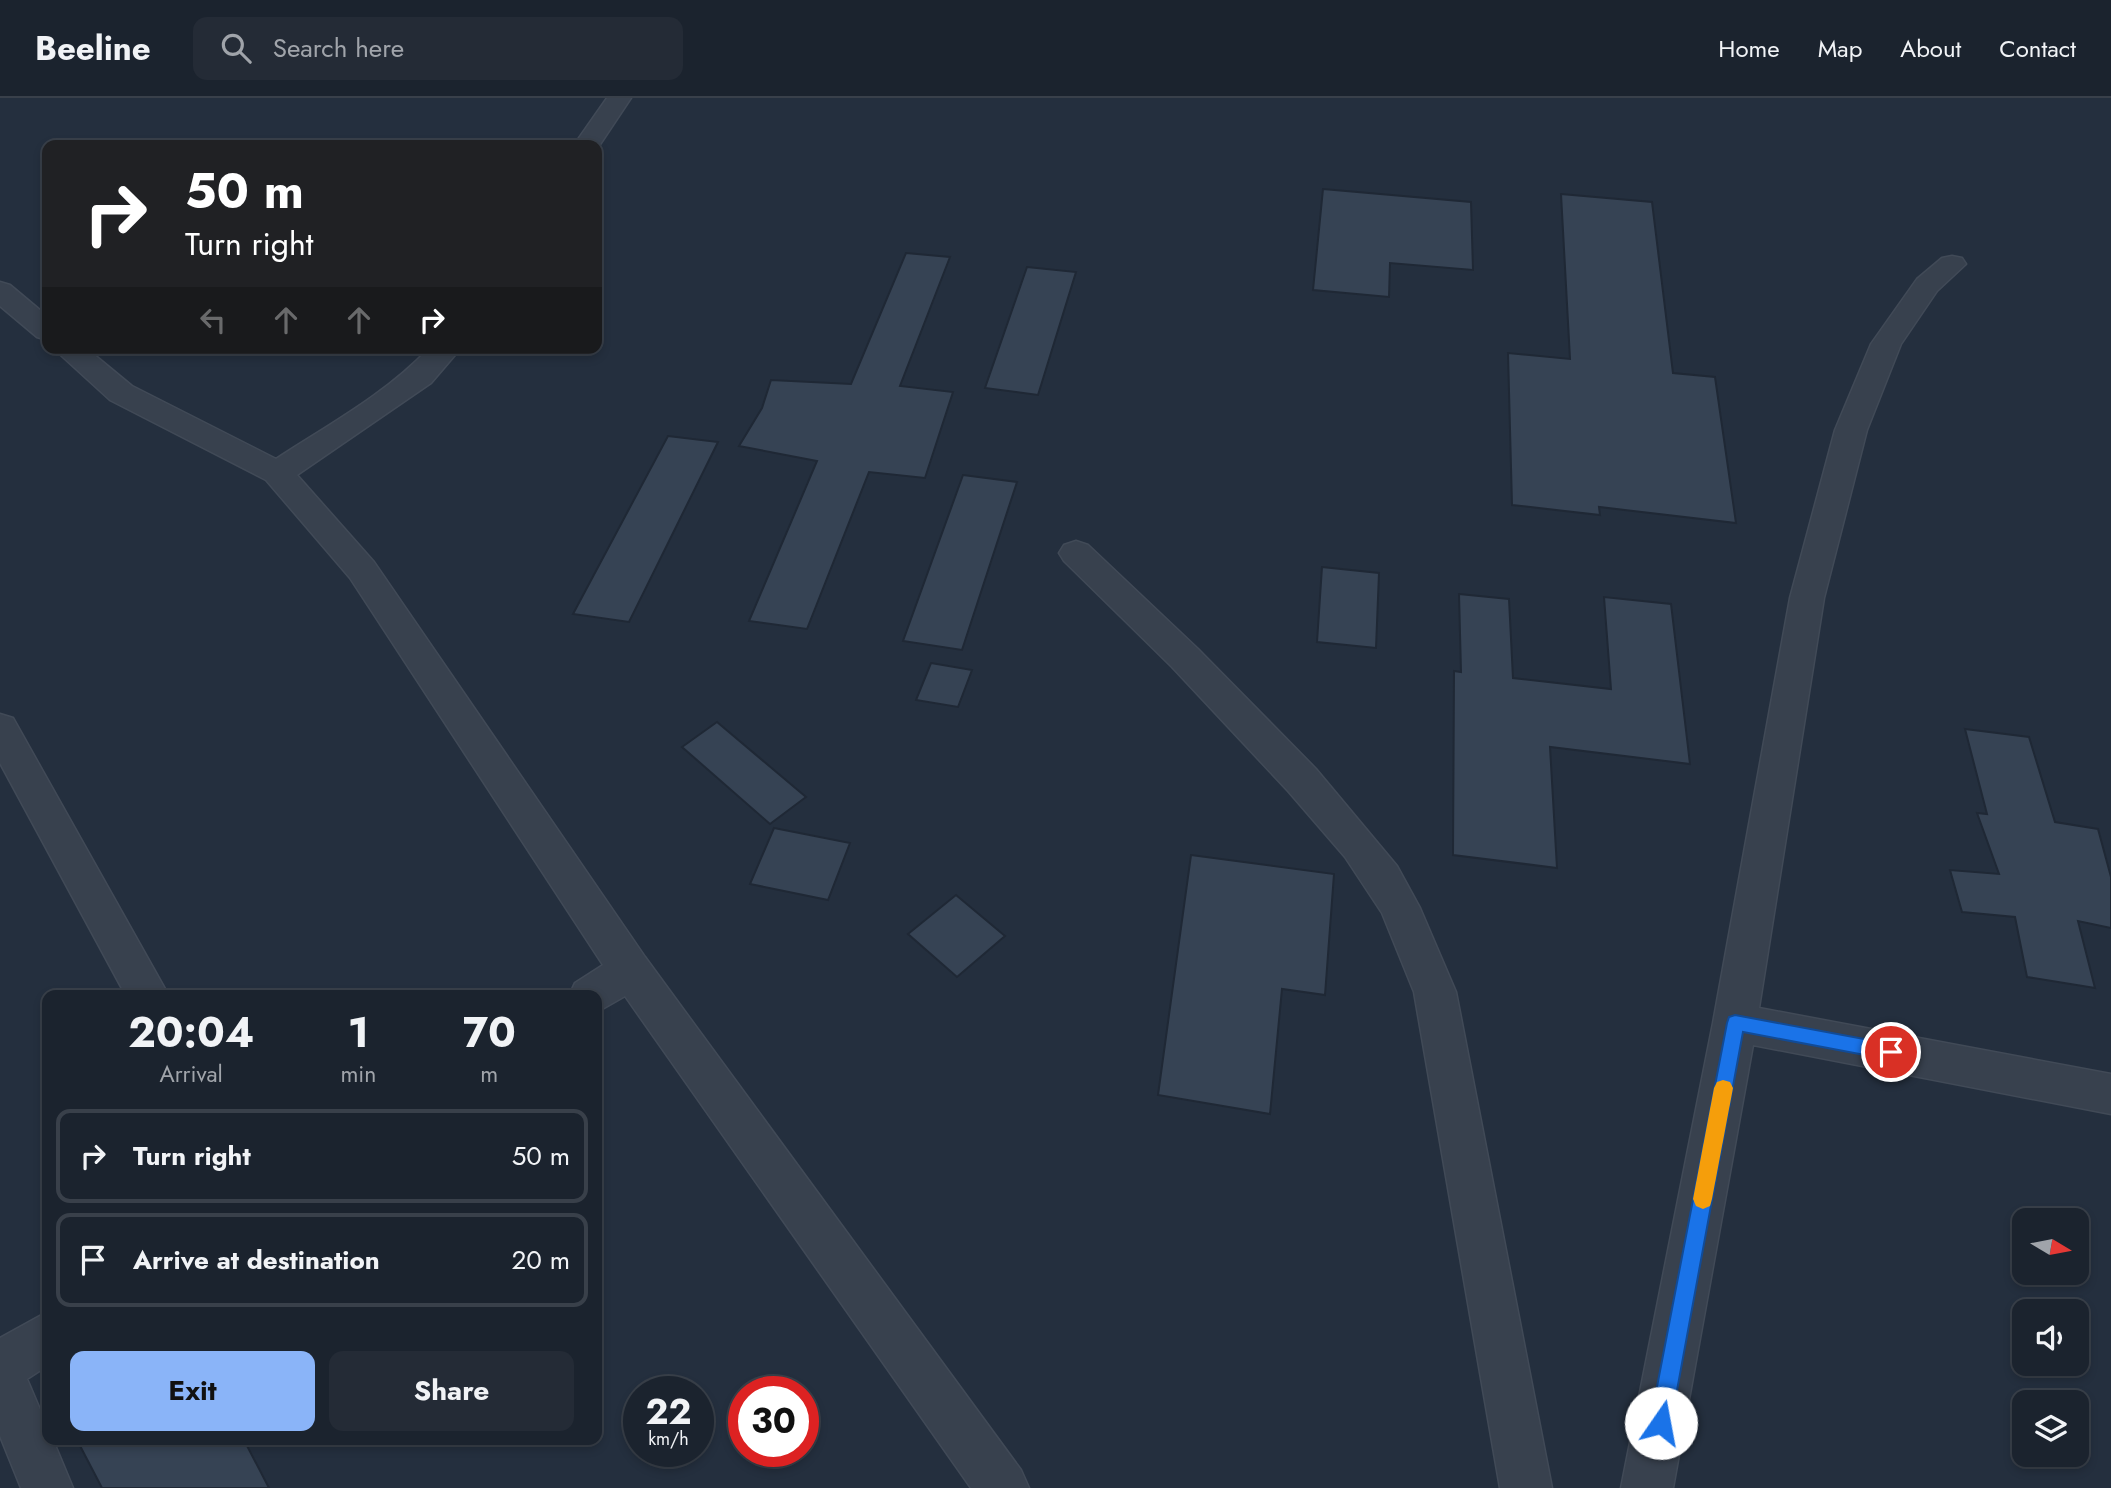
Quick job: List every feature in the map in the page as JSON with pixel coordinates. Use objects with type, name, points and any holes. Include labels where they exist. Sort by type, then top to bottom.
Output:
[{"type":"street","points":[[590,140],[619,98]]},
{"type":"street","points":[[1647,1488],[1735,1023],[1807,598],[1851,430],[1886,344],[1927,285],[1952,264]]},
{"type":"street","points":[[0,291],[42,327]]},
{"type":"street","points":[[75,354],[121,393],[277,473],[362,570],[630,970],[1003,1488]]},
{"type":"street","points":[[277,473],[391,398],[420,376],[440,354]]},
{"type":"street","points":[[1076,553],[1185,659],[1302,780],[1359,846],[1383,878],[1400,908],[1435,992],[1525,1488]]},
{"type":"street","points":[[0,728],[145,990]]},
{"type":"street","points":[[599,990],[630,970]]},
{"type":"street","points":[[1735,1023],[2111,1094]]},
{"type":"street","points":[[0,1367],[42,1340]]},
{"type":"street","points":[[0,1374],[47,1488]]},
{"type":"building","points":[[1323,189],[1471,202],[1473,270],[1390,263],[1389,297],[1313,290]]},
{"type":"building","points":[[1561,194],[1652,202],[1673,373],[1715,377],[1736,523],[1599,507],[1600,515],[1512,505],[1508,353],[1570,359]]},
{"type":"building","points":[[906,253],[950,257],[900,386],[953,392],[925,478],[869,472],[807,629],[749,621],[817,461],[739,446],[762,408],[771,380],[851,384]]},
{"type":"building","points":[[1027,267],[1076,272],[1038,395],[985,388]]},
{"type":"building","points":[[668,436],[718,442],[629,622],[573,614]]},
{"type":"building","points":[[963,475],[1017,482],[962,650],[903,641]]},
{"type":"building","points":[[1322,567],[1379,573],[1376,648],[1317,642]]},
{"type":"building","points":[[1459,594],[1509,599],[1513,678],[1611,689],[1604,597],[1671,604],[1690,764],[1550,747],[1557,868],[1453,855],[1454,671],[1461,672]]},
{"type":"building","points":[[931,663],[972,670],[958,707],[916,700]]},
{"type":"building","points":[[717,722],[806,797],[770,824],[682,747]]},
{"type":"building","points":[[1965,729],[2029,737],[2055,822],[2098,829],[2111,877],[2111,928],[2078,921],[2095,988],[2027,977],[2015,917],[1962,912],[1950,870],[1999,874],[1977,813],[1987,814]]},
{"type":"building","points":[[774,828],[850,843],[828,900],[750,884]]},
{"type":"building","points":[[1191,855],[1334,874],[1325,995],[1282,989],[1270,1114],[1158,1095]]},
{"type":"building","points":[[956,895],[1005,936],[957,977],[908,934]]},
{"type":"building","points":[[80,1445],[247,1445],[269,1488],[102,1488]]},
{"type":"slow traffic","points":[[1703,1199],[1723,1088]]},
{"type":"route","points":[[1661,1423],[1735,1023],[1891,1052]]}]
